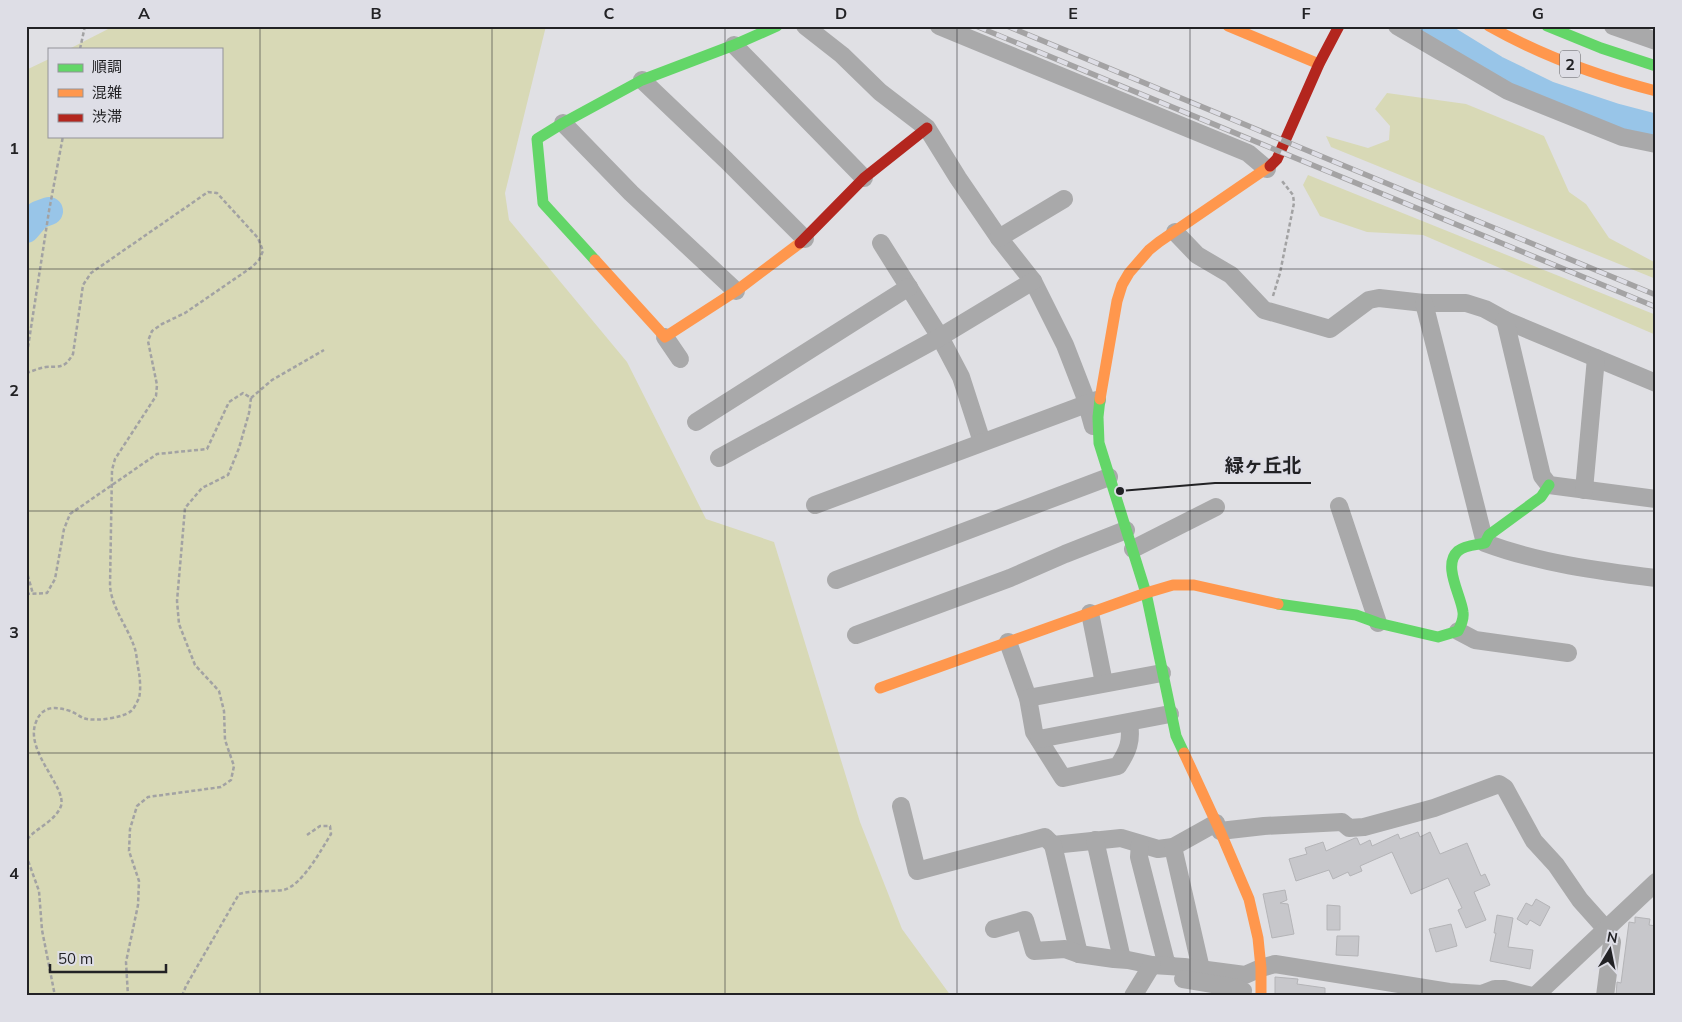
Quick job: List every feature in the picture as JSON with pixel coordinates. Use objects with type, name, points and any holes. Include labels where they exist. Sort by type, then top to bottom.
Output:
[{"type":"main road","points":[[777,26],[734,45],[642,80],[537,139],[543,203],[665,337],[736,291],[805,240],[864,178],[927,128]]},
{"type":"main road","points":[[1228,26],[1319,64]]},
{"type":"main road","points":[[1093,402],[1119,296],[1124,280],[1132,267],[1143,256],[1175,232],[1267,169],[1277,159],[1319,64],[1339,26]]},
{"type":"main road","name":"2","points":[[1489,26],[1535,50],[1574,66],[1656,91]]},
{"type":"main road","name":"2","points":[[1547,26],[1626,58],[1656,66]]},
{"type":"main road","points":[[1099,443],[1126,530],[1134,549],[1146,593],[1170,714],[1179,743],[1249,899],[1258,938],[1261,996]]},
{"type":"main road","points":[[880,688],[1146,593],[1174,585],[1194,585],[1288,606],[1356,615],[1378,623],[1438,637],[1458,631],[1464,614],[1452,574],[1454,557],[1458,550],[1484,543],[1489,535],[1541,497],[1549,485]]},
{"type":"street","points":[[806,26],[842,55],[880,92],[927,128],[999,238],[1033,281],[1093,402],[1099,443]]},
{"type":"street","points":[[939,26],[1248,153],[1267,169]]},
{"type":"street","points":[[1397,26],[1508,91],[1622,137],[1656,144]]},
{"type":"street","points":[[1612,26],[1656,41]]},
{"type":"street","points":[[734,45],[864,178]]},
{"type":"street","points":[[642,80],[726,160],[805,240]]},
{"type":"street","points":[[563,123],[631,193],[736,291]]},
{"type":"street","points":[[999,238],[1064,199]]},
{"type":"street","points":[[1175,232],[1197,255],[1231,275],[1264,310],[1330,329],[1369,300],[1379,298],[1424,303],[1466,303],[1485,309],[1505,320],[1656,382]]},
{"type":"street","points":[[881,243],[940,337],[961,377],[982,442]]},
{"type":"street","points":[[719,458],[940,337],[1033,281]]},
{"type":"street","points":[[696,422],[908,287]]},
{"type":"street","points":[[1424,303],[1484,543],[1513,553],[1594,570],[1656,578]]},
{"type":"street","points":[[1505,320],[1542,476],[1549,485],[1656,499]]},
{"type":"street","points":[[665,337],[680,359]]},
{"type":"street","points":[[1584,490],[1596,358]]},
{"type":"street","points":[[815,505],[1093,402]]},
{"type":"street","points":[[836,580],[1109,477]]},
{"type":"street","points":[[1339,506],[1378,623]]},
{"type":"street","points":[[1134,549],[1216,507]]},
{"type":"street","points":[[856,635],[1010,578],[1126,530]]},
{"type":"street","points":[[1090,613],[1104,683]]},
{"type":"street","points":[[1458,631],[1475,640],[1568,653]]},
{"type":"street","points":[[1008,642],[1028,698],[1034,732],[1063,778],[1118,766],[1128,751],[1129,723]]},
{"type":"street","points":[[1028,698],[1162,673]]},
{"type":"street","points":[[1039,739],[1170,714]]},
{"type":"street","points":[[1053,845],[1121,838],[1158,849],[1173,847],[1218,827],[1342,822],[1349,828],[1364,827],[1434,808],[1499,784],[1505,788],[1534,841],[1556,865],[1580,900],[1605,928],[1612,942],[1605,996]]},
{"type":"street","points":[[901,806],[918,871],[1045,837],[1053,845],[1079,954]]},
{"type":"street","points":[[1095,840],[1122,959]]},
{"type":"street","points":[[1140,844],[1139,857],[1166,962],[1184,976],[1245,975],[1275,964],[1288,965],[1398,990],[1482,994],[1495,989],[1533,996],[1656,882]]},
{"type":"street","points":[[1173,847],[1184,976]]},
{"type":"street","points":[[994,929],[1025,920],[1034,951],[1065,949],[1079,954],[1122,959],[1236,988],[1243,991],[1242,996]]},
{"type":"street","points":[[1133,996],[1152,966]]},
{"type":"path","points":[[80,48],[85,26]]},
{"type":"path","points":[[26,360],[49,211],[63,138]]},
{"type":"path","points":[[1264,310],[1275,295],[1294,203],[1293,195],[1286,184],[1274,172],[1267,169]]},
{"type":"path","points":[[26,373],[67,364],[73,354],[83,285],[91,273],[208,192],[217,193],[258,238],[263,251],[259,260],[252,267],[185,313],[152,331],[148,341],[157,385],[156,396],[115,459],[112,470],[111,600],[135,650],[140,683],[138,698],[132,710],[121,716],[105,719],[87,719],[70,711],[52,707],[42,711],[35,723],[33,736],[38,751],[60,795],[62,805],[56,814],[26,841]]},
{"type":"path","points":[[128,996],[126,962],[138,905],[138,881],[129,851],[130,829],[137,806],[148,797],[221,788],[231,780],[234,766],[226,740],[224,711],[219,691],[195,665],[179,624],[177,601],[185,508],[202,488],[228,475],[240,448],[251,398],[272,380],[324,350]]},
{"type":"path","points":[[26,594],[48,593],[55,579],[64,530],[70,514],[157,454],[207,449],[229,402],[243,393],[251,398]]},
{"type":"path","points":[[26,569],[34,594]]},
{"type":"path","points":[[182,996],[239,894],[285,890],[298,883],[331,834],[330,826],[320,826],[307,835]]},
{"type":"path","points":[[26,855],[39,891],[42,930],[55,996]]},
{"type":"green space","points":[[114,26],[546,26],[505,193],[509,220],[627,362],[706,519],[774,542],[860,822],[902,929],[951,996],[26,996],[26,70],[48,59],[48,138],[222,138],[222,48],[71,48]]},
{"type":"green space","points":[[1387,93],[1466,104],[1544,136],[1569,192],[1586,204],[1609,238],[1656,263],[1656,279],[1331,147],[1326,136],[1368,148],[1389,140],[1390,126],[1375,109]]},
{"type":"green space","points":[[1308,175],[1656,315],[1656,335],[1423,235],[1367,232],[1320,216],[1303,185]]},
{"type":"building","points":[[1418,832],[1420,837],[1430,832],[1440,854],[1467,843],[1481,876],[1485,874],[1490,885],[1474,892],[1486,920],[1466,928],[1458,910],[1462,908],[1448,878],[1411,894],[1392,852],[1360,866],[1362,871],[1350,876],[1348,872],[1333,879],[1329,870],[1296,881],[1289,859],[1307,854],[1305,848],[1323,842],[1326,851],[1355,838],[1357,838],[1360,845],[1370,840],[1372,846],[1398,834],[1400,839]]},
{"type":"building","points":[[1285,890],[1287,900],[1280,903],[1288,904],[1294,934],[1272,938],[1263,894]]},
{"type":"building","points":[[1536,899],[1550,907],[1540,926],[1530,920],[1527,925],[1517,919],[1526,903],[1532,906]]},
{"type":"building","points":[[1327,905],[1340,906],[1340,930],[1327,930]]},
{"type":"building","points":[[1497,915],[1513,918],[1508,947],[1533,950],[1530,969],[1490,961],[1496,933],[1494,933]]},
{"type":"building","points":[[1635,917],[1650,919],[1649,925],[1656,926],[1656,996],[1616,996],[1617,982],[1621,983],[1629,922],[1635,923]]},
{"type":"building","points":[[1451,924],[1457,946],[1436,952],[1429,929]]},
{"type":"building","points":[[1337,936],[1359,936],[1358,956],[1336,955]]},
{"type":"building","points":[[1275,977],[1298,979],[1297,984],[1325,988],[1325,996],[1275,996]]},
{"type":"waterway","points":[[1425,26],[1495,69],[1548,95],[1614,117],[1656,128]]},
{"type":"waterway","points":[[26,229],[38,215],[49,211]]},
{"type":"railway","points":[[976,26],[1656,307]]},
{"type":"railway","points":[[1007,26],[1656,295]]},
{"type":"traffic: fast","points":[[595,260],[543,203],[537,139],[642,80],[734,45],[777,26]]},
{"type":"traffic: fast","points":[[1547,26],[1601,48],[1656,66]]},
{"type":"traffic: fast","points":[[1100,399],[1098,417],[1099,443],[1146,593],[1176,736],[1184,753]]},
{"type":"traffic: fast","points":[[1278,604],[1356,615],[1378,623],[1438,637],[1458,631],[1463,615],[1462,605],[1452,572],[1454,557],[1458,551],[1464,548],[1485,543],[1489,535],[1541,497],[1549,485]]},
{"type":"traffic: slow","points":[[1228,26],[1319,64]]},
{"type":"traffic: slow","points":[[1489,26],[1529,47],[1570,64],[1612,79],[1656,91]]},
{"type":"traffic: slow","points":[[1100,399],[1117,301],[1122,285],[1129,273],[1149,250],[1159,242],[1270,166]]},
{"type":"traffic: slow","points":[[595,260],[665,337],[736,291],[800,243]]},
{"type":"traffic: slow","points":[[880,688],[1173,585],[1194,585],[1278,604]]},
{"type":"traffic: slow","points":[[1184,753],[1249,899],[1258,938],[1261,996]]},
{"type":"traffic: jam","points":[[1270,166],[1277,159],[1319,64],[1339,26]]},
{"type":"traffic: jam","points":[[800,243],[864,178],[927,128]]},
{"type":"place","name":"緑ヶ丘北","points":[[1120,491]]}]
